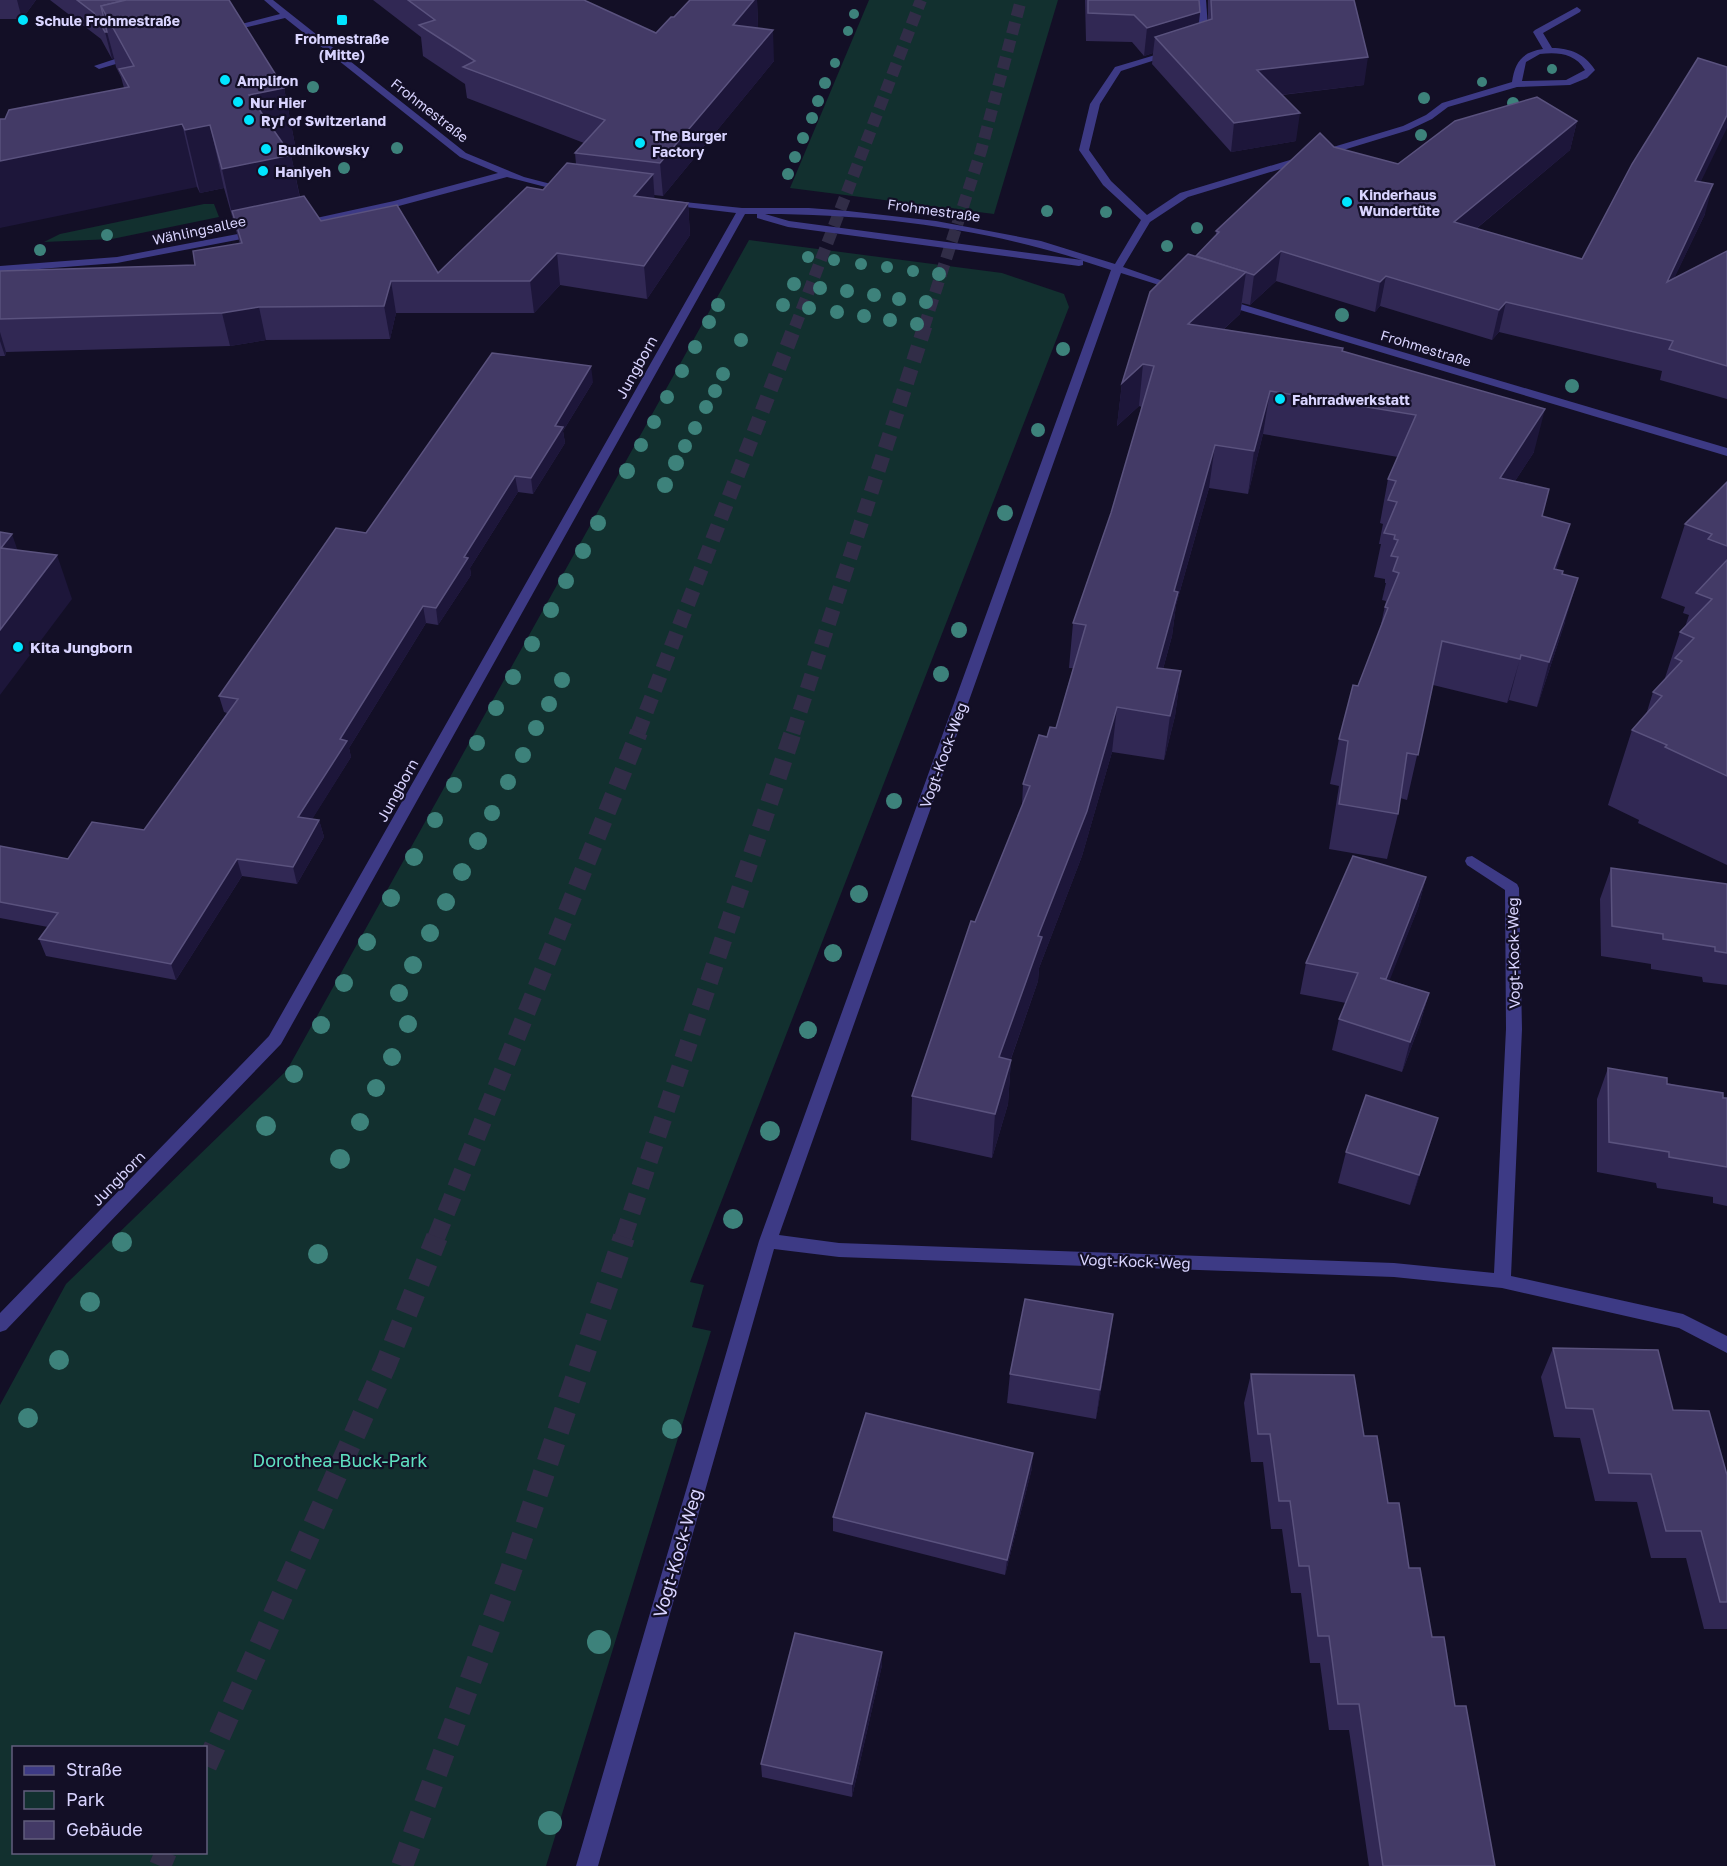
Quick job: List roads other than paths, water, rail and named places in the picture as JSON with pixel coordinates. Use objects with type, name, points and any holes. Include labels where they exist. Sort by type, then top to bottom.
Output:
[{"type":"street","name":"Frohmestraße","points":[[268,0],[452,148],[475,162],[506,174],[538,184],[578,191]]},
{"type":"street","points":[[1193,47],[1204,44],[1203,0]]},
{"type":"street","points":[[1549,51],[1538,32],[1577,10]]},
{"type":"street","points":[[209,35],[286,15]]},
{"type":"street","points":[[1146,220],[1107,183],[1084,150],[1095,104],[1118,69],[1182,50]]},
{"type":"street","points":[[1117,269],[1146,220],[1184,195],[1406,128],[1424,120],[1445,105],[1517,84],[1573,81],[1582,78],[1590,70],[1582,57],[1562,51],[1549,51],[1531,55],[1523,60],[1517,84]]},
{"type":"street","points":[[99,66],[144,53]]},
{"type":"street","points":[[291,226],[403,202],[506,174]]},
{"type":"street","name":"Frohmestraße","points":[[654,200],[742,211],[809,211],[936,224],[1041,244],[1184,290]]},
{"type":"street","name":"Frohmestraße","points":[[742,211],[788,224],[1117,269]]},
{"type":"street","name":"Jungborn","points":[[0,1325],[275,1040],[742,211]]},
{"type":"street","name":"Wählingsallee","points":[[0,269],[76,265],[134,258],[268,231]]},
{"type":"street","name":"Vogt-Kock-Weg","points":[[587,1866],[768,1241],[1117,269]]},
{"type":"street","name":"Frohmestraße","points":[[1207,297],[1727,452]]},
{"type":"street","name":"Vogt-Kock-Weg","points":[[1472,861],[1512,888],[1514,1029],[1502,1281]]},
{"type":"street","name":"Vogt-Kock-Weg","points":[[768,1241],[839,1250],[1394,1270],[1502,1281],[1683,1321],[1727,1345]]},
{"type":"tunnel","points":[[795,327],[921,0]]},
{"type":"tunnel","points":[[924,327],[981,151],[1021,0]]},
{"type":"tunnel","points":[[638,733],[795,326]]},
{"type":"tunnel","points":[[793,733],[925,326]]},
{"type":"tunnel","points":[[436,1238],[639,732]]},
{"type":"tunnel","points":[[623,1238],[793,732]]},
{"type":"tunnel","points":[[207,1764],[386,1364],[437,1237]]},
{"type":"tunnel","points":[[402,1866],[510,1573],[624,1237]]},
{"type":"tunnel","points":[[160,1866],[165,1854]]},
{"type":"place","name":"Schule Frohmestraße","points":[[23,20]]},
{"type":"place","name":"Frohmestraße (Mitte)","points":[[342,20]]},
{"type":"place","name":"Amplifon","points":[[225,80]]},
{"type":"place","name":"Nur Hier","points":[[238,102]]},
{"type":"place","name":"Ryf of Switzerland","points":[[249,120]]},
{"type":"place","name":"The Burger Factory","points":[[640,143]]},
{"type":"place","name":"Budnikowsky","points":[[266,149]]},
{"type":"place","name":"Haniyeh","points":[[263,171]]},
{"type":"place","name":"Kinderhaus Wundertüte","points":[[1347,202]]},
{"type":"place","name":"Fahrradwerkstatt","points":[[1280,399]]},
{"type":"place","name":"Kita Jungborn","points":[[18,647]]},
{"type":"park label","name":"Dorothea-Buck-Park","points":[[340,1460]]}]
